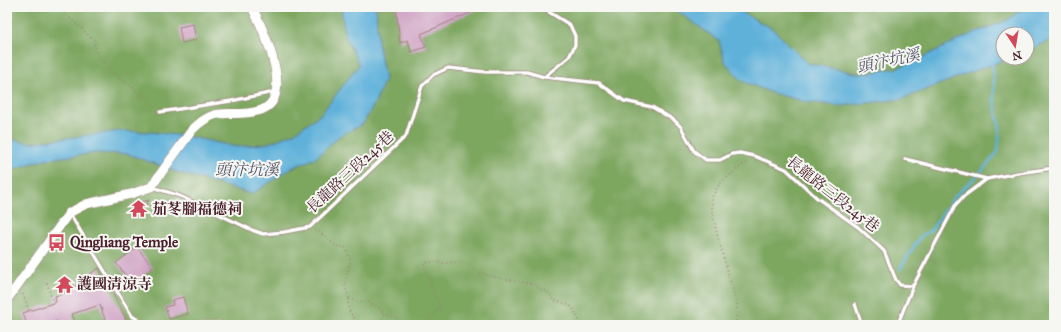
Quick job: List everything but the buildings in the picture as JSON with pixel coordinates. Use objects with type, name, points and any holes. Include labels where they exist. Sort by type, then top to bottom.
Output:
[{"type":"main road","points":[[7,300],[69,213],[86,204],[131,194],[151,187],[192,130],[199,123],[210,116],[222,113],[259,111],[270,104],[277,91],[272,56],[261,25],[252,7]]},
{"type":"lane","points":[[544,77],[569,57],[574,45],[575,36],[570,25],[549,12]]},
{"type":"lane","name":"長龍路三段245巷","points":[[151,187],[180,196],[263,234],[310,227],[406,136],[422,86],[433,75],[448,68],[486,72],[527,72],[544,77],[599,83],[624,101],[652,107],[674,120],[681,127],[694,151],[706,160],[720,160],[732,154],[740,153],[754,156],[786,169],[817,198],[858,227],[884,251],[896,280],[900,285],[913,286]]},
{"type":"lane","points":[[160,112],[231,101],[277,91]]},
{"type":"lane","points":[[905,159],[987,179],[1054,168]]},
{"type":"lane","points":[[895,325],[899,321],[913,286],[955,206],[964,196],[987,179]]},
{"type":"lane","points":[[69,213],[132,316],[146,325]]},
{"type":"lane","points":[[855,304],[862,325]]},
{"type":"path","points":[[58,7],[94,40],[97,54],[112,72],[146,98],[160,112]]},
{"type":"path","points":[[736,325],[737,305],[717,234],[712,211],[712,197],[720,183],[754,156]]},
{"type":"path","points":[[310,227],[326,237],[336,246],[346,247],[351,261],[345,285],[349,298],[349,310],[360,325]]},
{"type":"path","points":[[428,325],[440,306],[427,275],[424,263],[434,261],[444,263],[461,262],[468,264],[478,272],[498,278],[534,284],[549,294],[552,300],[574,308],[581,325]]},
{"type":"path","points":[[47,283],[53,303]]},
{"type":"path","points":[[22,292],[29,311]]},
{"type":"path","points":[[349,298],[359,302],[366,300],[385,314],[397,318],[401,325]]},
{"type":"green space","points":[[7,7],[1054,7],[1054,325],[7,325]]},
{"type":"water","name":"頭汴坑溪","points":[[341,7],[376,7],[378,42],[385,79],[376,101],[363,124],[339,136],[316,158],[292,168],[252,194],[177,172],[128,154],[96,153],[46,159],[7,171],[7,138],[29,143],[120,131],[149,132],[186,136],[237,147],[269,143],[294,133],[321,114],[359,65],[345,35]]},
{"type":"water","name":"頭汴坑溪","points":[[672,7],[732,7],[773,29],[807,63],[860,74],[897,68],[969,35],[1006,21],[1025,7],[1054,7],[1054,38],[1035,48],[1035,26],[995,26],[995,64],[902,99],[841,106],[807,102],[772,93],[742,81],[725,62],[719,41]]},
{"type":"waterway","points":[[900,269],[920,237],[931,230],[955,196],[980,173],[998,152],[1000,128],[994,99],[992,61]]},
{"type":"place","name":"茄苳腳福德祠","points":[[139,209]]},
{"type":"place","name":"Qingliang Temple","points":[[57,242]]},
{"type":"place","name":"護國清涼寺","points":[[64,284]]}]
